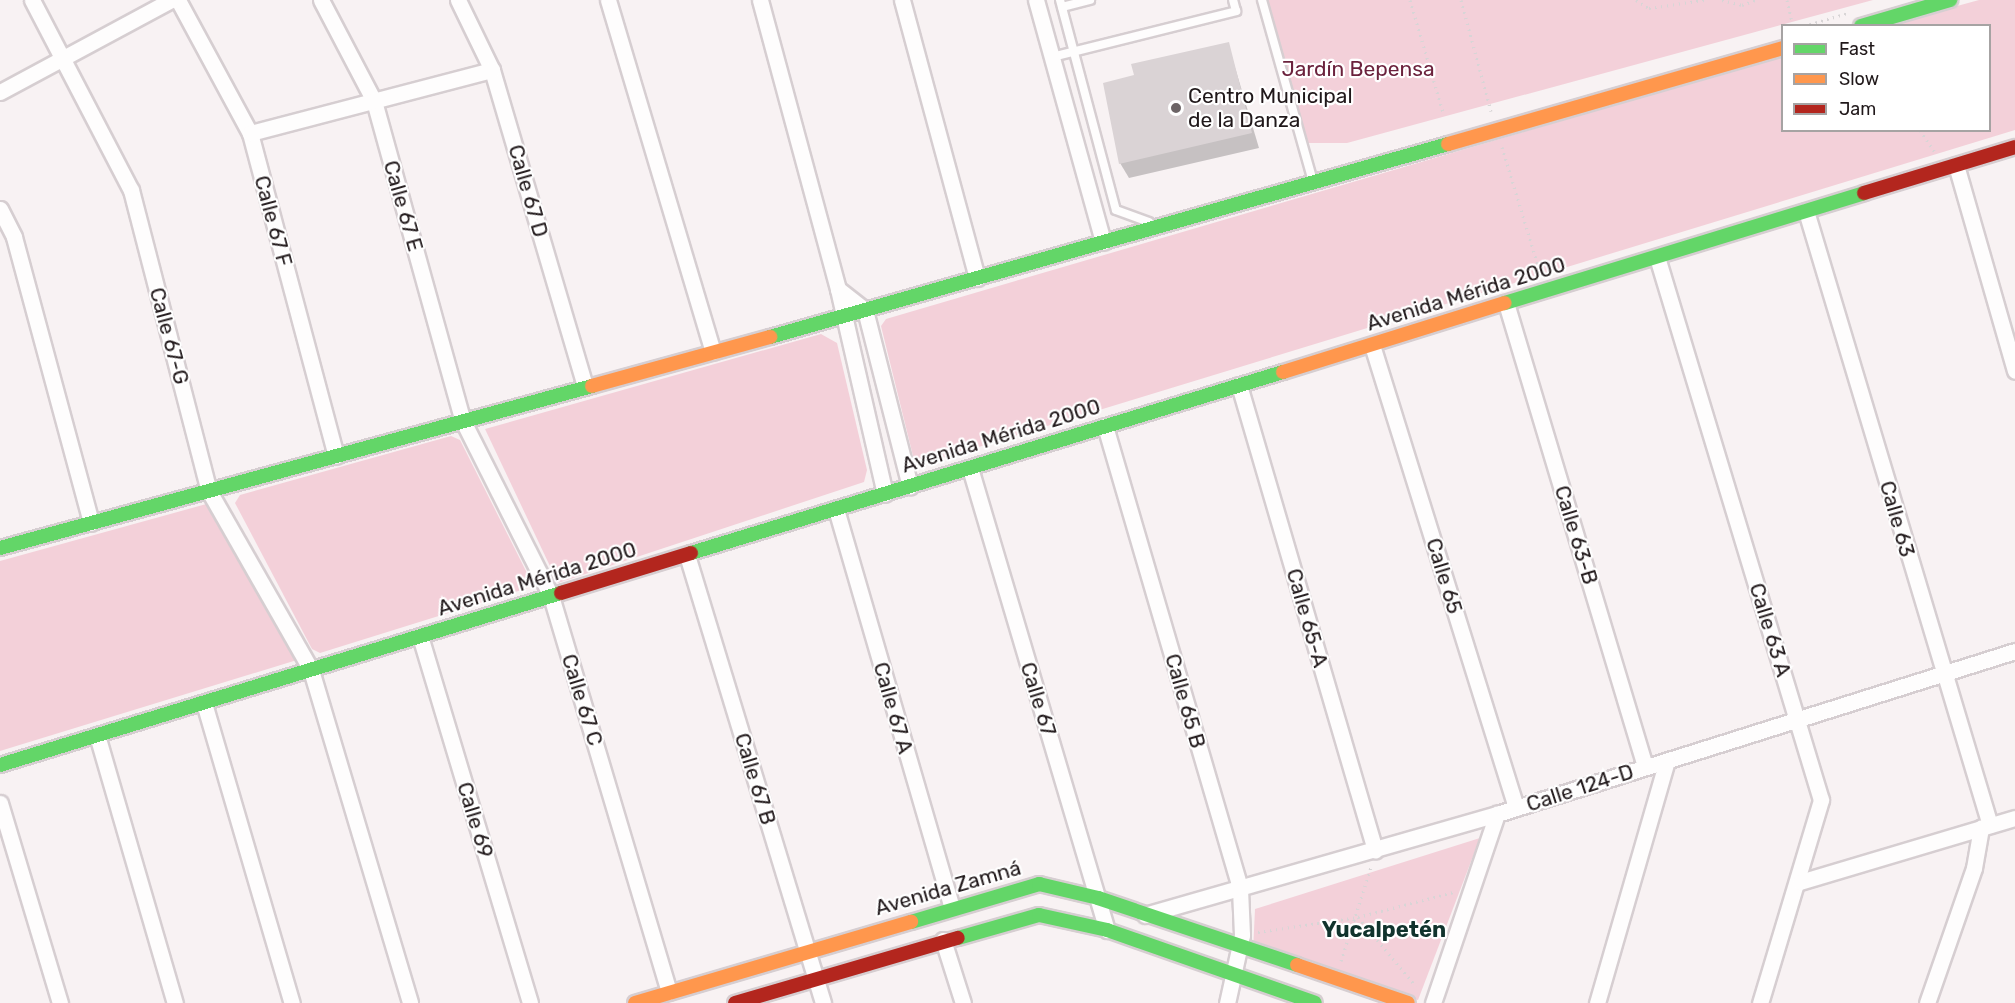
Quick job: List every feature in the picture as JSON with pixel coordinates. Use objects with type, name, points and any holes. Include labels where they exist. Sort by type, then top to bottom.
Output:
[{"type":"main road","points":[[1868,24],[1950,0]]},
{"type":"main road","points":[[0,548],[865,310],[1781,48]]},
{"type":"main road","name":"Avenida Mérida 2000","points":[[0,765],[2015,147]]},
{"type":"main road","name":"Avenida Zamná","points":[[635,1003],[951,906],[1039,884],[1098,898],[1142,916],[1240,941],[1334,980],[1408,1003]]},
{"type":"main road","points":[[735,1003],[943,940],[1039,915],[1107,930],[1235,978],[1315,1003]]},
{"type":"street","name":"Calle 67-G","points":[[32,0],[131,190],[209,490],[311,670],[410,1003]]},
{"type":"street","points":[[0,92],[171,0]]},
{"type":"street","name":"Calle 67 F","points":[[178,0],[250,133],[336,456]]},
{"type":"street","name":"Calle 67 E","points":[[321,0],[374,101],[463,421]]},
{"type":"street","name":"Calle 67 D","points":[[458,0],[492,70],[585,387]]},
{"type":"street","points":[[608,0],[713,352]]},
{"type":"street","points":[[760,0],[838,289],[840,317],[885,494]]},
{"type":"street","points":[[902,0],[977,278]]},
{"type":"street","points":[[1036,0],[1103,242]]},
{"type":"street","points":[[250,133],[492,70]]},
{"type":"street","points":[[1949,168],[2015,371]]},
{"type":"street","points":[[0,209],[91,523]]},
{"type":"street","name":"Calle 63","points":[[1806,211],[1943,672],[1985,827],[1974,868],[1927,1003]]},
{"type":"street","name":"Calle 63 A","points":[[1657,257],[1821,800],[1800,882],[1760,1003]]},
{"type":"street","points":[[838,289],[865,310],[910,486]]},
{"type":"street","name":"Calle 63-B","points":[[1506,303],[1645,767]]},
{"type":"street","name":"Calle 65","points":[[1372,345],[1516,808]]},
{"type":"street","name":"Calle 65-A","points":[[1239,385],[1375,851]]},
{"type":"street","name":"Calle 67 C","points":[[463,421],[551,596],[669,992]]},
{"type":"street","name":"Calle 65 B","points":[[1105,426],[1240,889],[1240,941],[1235,978],[1227,1003]]},
{"type":"street","name":"Calle 67","points":[[970,468],[1107,930]]},
{"type":"street","name":"Calle 67 A","points":[[836,509],[951,906]]},
{"type":"street","name":"Calle 67 B","points":[[687,555],[824,1003]]},
{"type":"street","name":"Calle 69","points":[[420,636],[530,1003]]},
{"type":"street","name":"Calle 124-D","points":[[1142,916],[1375,851],[1497,814],[2015,651]]},
{"type":"street","points":[[204,703],[292,1003]]},
{"type":"street","points":[[97,735],[175,1003]]},
{"type":"street","points":[[1597,1003],[1666,761]]},
{"type":"street","points":[[0,803],[60,1003]]},
{"type":"street","points":[[1428,999],[1472,888],[1497,814]]},
{"type":"street","points":[[1800,882],[2015,818]]},
{"type":"street","points":[[943,940],[963,1003]]},
{"type":"lane","points":[[1090,0],[1061,4],[1116,210],[1134,220],[1164,224]]},
{"type":"lane","points":[[1052,57],[1236,11],[1233,0]]},
{"type":"lane","points":[[1262,0],[1313,182]]},
{"type":"path","points":[[1410,0],[1443,112]]},
{"type":"path","points":[[1461,0],[1496,130],[1546,291]]},
{"type":"path","points":[[1636,0],[1649,8],[1704,0]]},
{"type":"path","points":[[1722,0],[1742,5],[1755,0]]},
{"type":"path","points":[[1787,0],[1793,24]]},
{"type":"path","points":[[1922,132],[1949,168]]},
{"type":"path","points":[[1334,980],[1358,917],[1375,851]]},
{"type":"path","points":[[1240,941],[1358,917],[1472,888]]},
{"type":"path","points":[[1358,917],[1428,999]]},
{"type":"green space","name":"Jardín Bepensa","points":[[1267,0],[1873,0],[1347,143],[1307,143]]},
{"type":"green space","points":[[1979,0],[2015,0],[2015,130],[923,464],[914,460],[881,326],[886,319],[1781,56],[1781,132],[1991,132],[1991,24],[1892,24]]},
{"type":"green space","points":[[821,334],[837,343],[867,470],[864,482],[558,583],[485,429]]},
{"type":"green space","points":[[451,436],[460,440],[531,581],[528,588],[320,653],[312,649],[235,503],[240,495]]},
{"type":"green space","points":[[210,503],[297,660],[0,751],[0,561]]},
{"type":"green space","points":[[1480,838],[1418,1000],[1253,952],[1255,909]]},
{"type":"building","name":"Centro Municipal de la Danza","points":[[1229,42],[1252,133],[1119,164],[1103,83],[1134,75],[1131,64]]},
{"type":"traffic: fast","points":[[1868,24],[1950,0]]},
{"type":"traffic: fast","points":[[770,337],[1448,144]]},
{"type":"traffic: fast","points":[[1505,303],[1864,193]]},
{"type":"traffic: fast","points":[[691,553],[1283,372]]},
{"type":"traffic: fast","points":[[0,548],[592,386]]},
{"type":"traffic: fast","points":[[0,765],[561,593]]},
{"type":"traffic: fast","points":[[911,922],[1039,884],[1098,898],[1297,965]]},
{"type":"traffic: fast","points":[[958,938],[1039,915],[1107,930],[1315,1003]]},
{"type":"traffic: slow","points":[[1448,144],[1781,48]]},
{"type":"traffic: slow","points":[[1283,372],[1505,303]]},
{"type":"traffic: slow","points":[[592,386],[770,337]]},
{"type":"traffic: slow","points":[[635,1003],[911,922]]},
{"type":"traffic: slow","points":[[1297,965],[1408,1003]]},
{"type":"traffic: jam","points":[[1864,193],[2015,147]]},
{"type":"traffic: jam","points":[[561,593],[691,553]]},
{"type":"traffic: jam","points":[[735,1003],[958,938]]},
{"type":"place","name":"Centro Municipal de la Danza","points":[[1176,108]]},
{"type":"district","name":"Yucalpetén","points":[[1384,930]]}]
